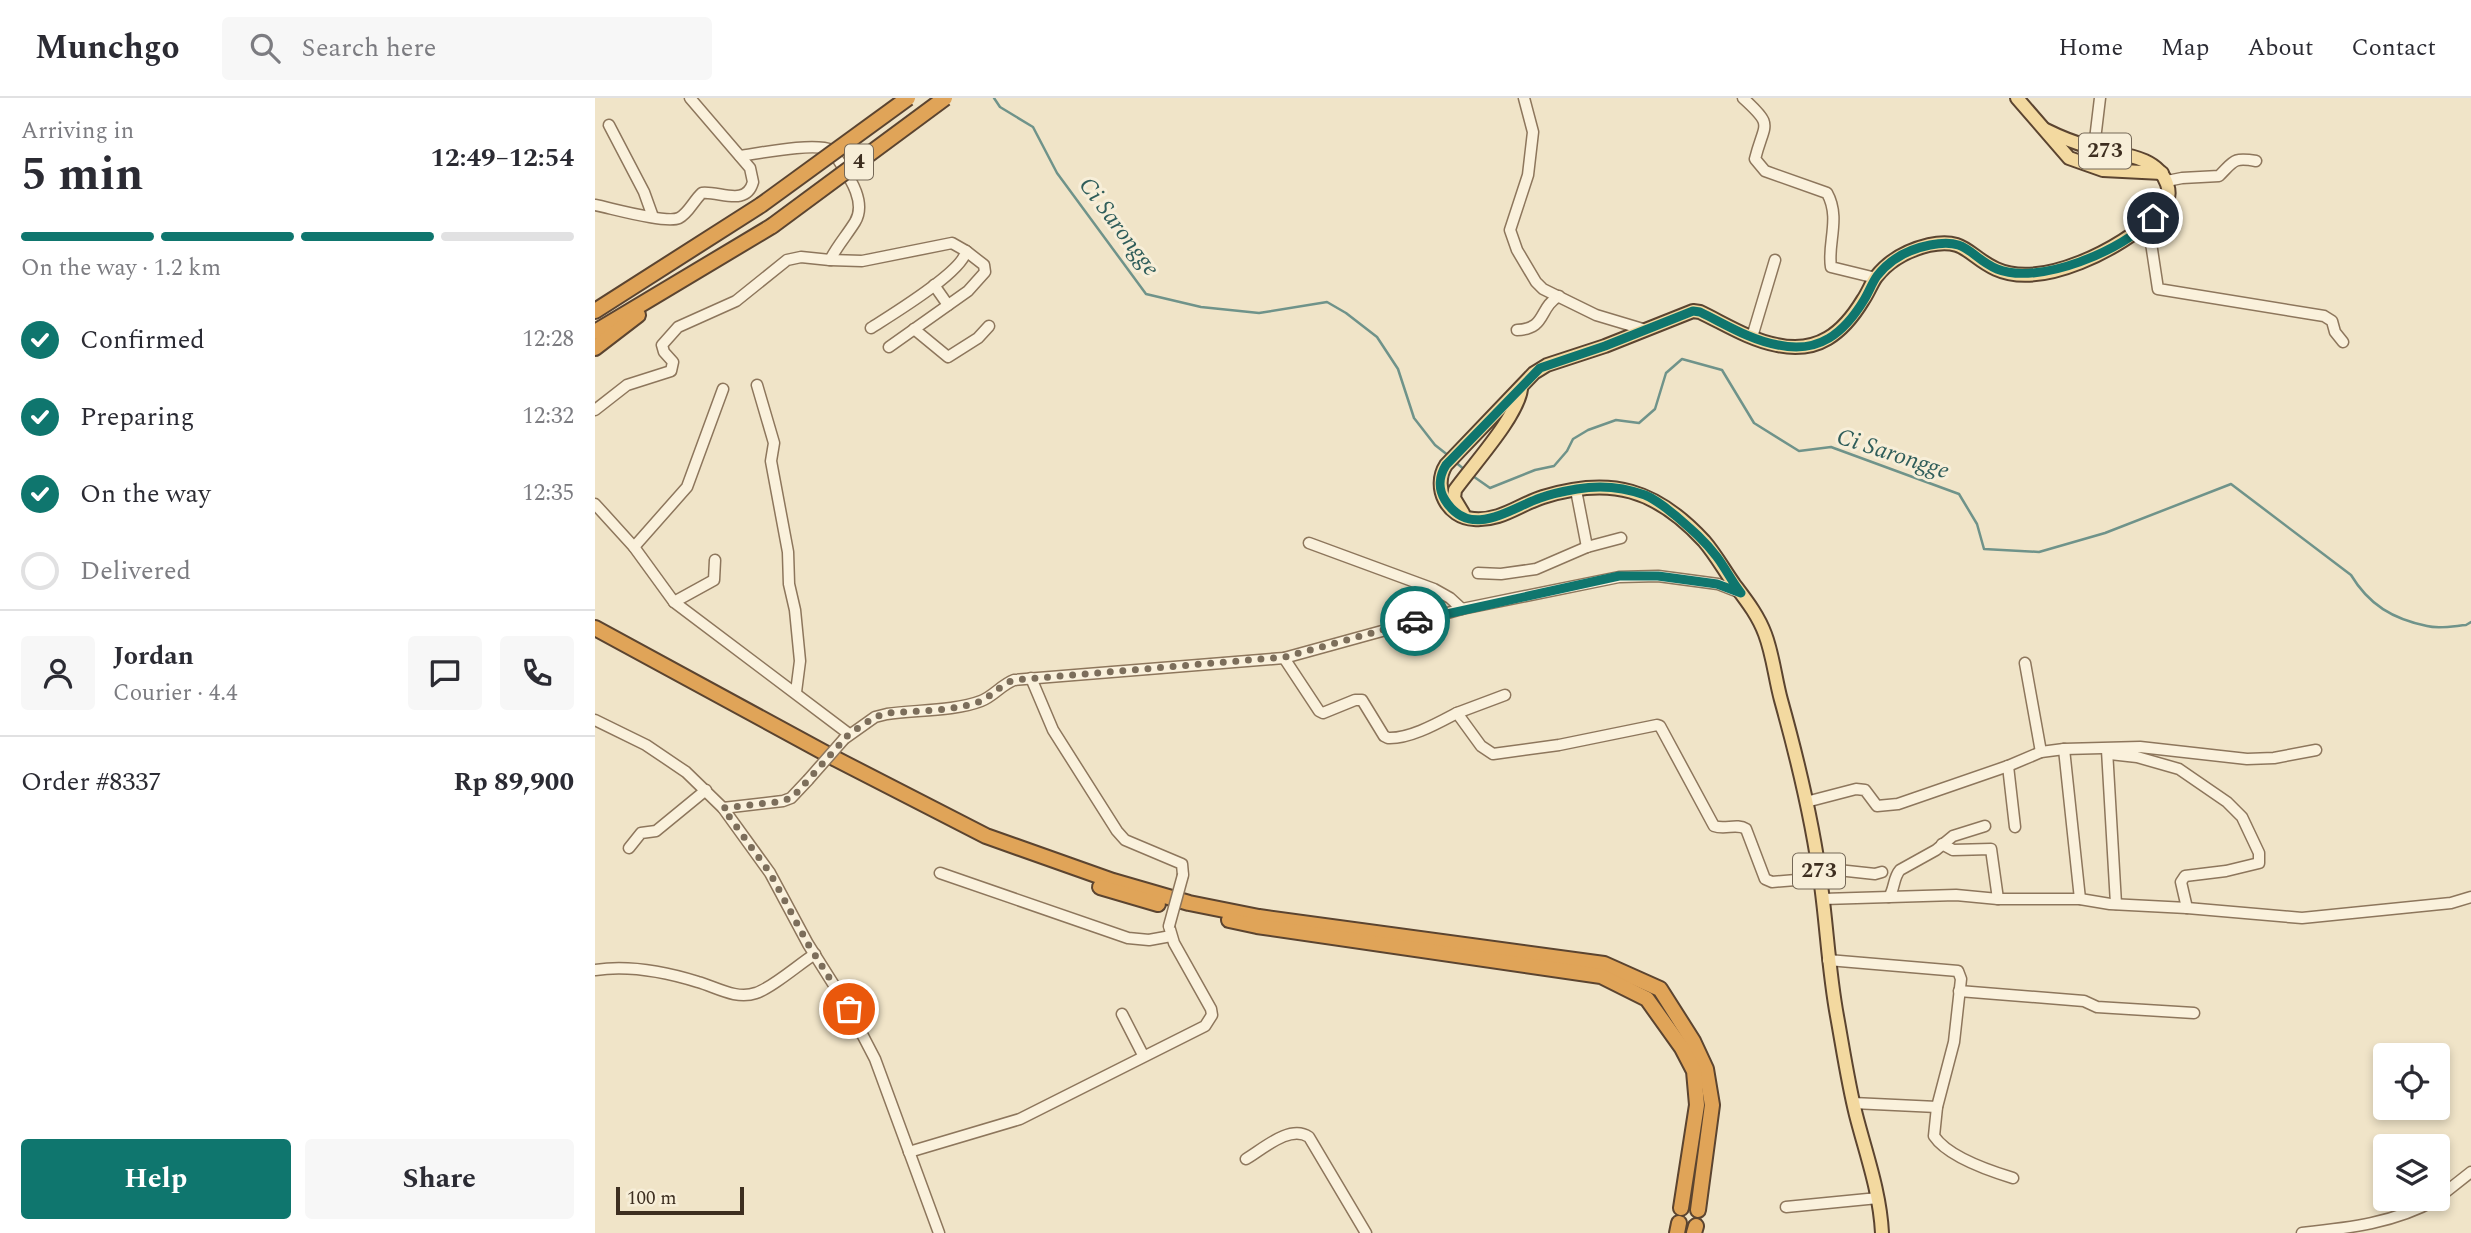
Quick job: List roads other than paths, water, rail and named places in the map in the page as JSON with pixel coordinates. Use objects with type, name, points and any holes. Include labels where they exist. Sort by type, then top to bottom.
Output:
[{"type":"highway","name":"4","points":[[595,311],[761,205],[908,98]]},
{"type":"highway","name":"4","points":[[595,332],[772,226],[945,98]]},
{"type":"highway","points":[[595,348],[693,274]]},
{"type":"highway","points":[[595,622],[599,636],[831,766],[992,848],[1125,896],[1257,926],[1601,976],[1647,999],[1682,1048],[1694,1072],[1697,1105],[1681,1208]]},
{"type":"highway","points":[[599,636],[986,836],[1113,881],[1189,904],[1259,916],[1604,964],[1660,989],[1693,1041],[1706,1069],[1712,1105],[1698,1210]]},
{"type":"main road","name":"273","points":[[2017,98],[2069,158],[2084,165],[2164,177]]},
{"type":"main road","name":"273","points":[[2046,130],[2094,148],[2147,161],[2164,177]]},
{"type":"main road","points":[[1467,519],[1456,513],[1442,496],[1442,471],[1540,368],[1685,313],[1700,312],[1752,337],[1779,346],[1807,348],[1830,339],[1850,321],[1876,278],[1905,252],[1943,243],[1963,246],[1996,269],[2031,274],[2045,272],[2098,255],[2148,223],[2167,204],[2169,190],[2164,177]]},
{"type":"main road","points":[[1467,519],[1454,498],[1455,489],[1515,405],[1521,386]]},
{"type":"main road","name":"273","points":[[1467,519],[1498,517],[1542,497],[1576,489],[1623,489],[1648,496],[1659,502],[1706,544],[1757,617],[1767,641],[1806,802],[1820,876],[1828,960],[1853,1103],[1878,1198],[1882,1233]]},
{"type":"street","points":[[1524,98],[1532,132],[1528,175],[1510,230],[1517,250],[1543,289],[1596,314],[1646,330]]},
{"type":"street","points":[[1743,98],[1763,116],[1766,125],[1755,159],[1759,166],[1765,171],[1827,193],[1830,197],[1834,221],[1831,267],[1876,278]]},
{"type":"street","points":[[2094,148],[2100,98]]},
{"type":"street","points":[[595,205],[675,219],[682,216],[699,196],[706,192],[738,197],[749,191],[753,182],[752,174],[694,99]]},
{"type":"street","points":[[609,125],[644,192],[653,217]]},
{"type":"street","points":[[740,156],[814,146],[832,150],[853,186],[859,206],[855,222],[831,260]]},
{"type":"street","points":[[2164,177],[2219,176],[2233,161],[2256,161]]},
{"type":"street","points":[[2148,223],[2158,289],[2311,312],[2332,321],[2335,332],[2343,342]]},
{"type":"street","points":[[595,410],[627,384],[671,371],[673,362],[664,352],[662,345],[678,327],[736,301],[787,260],[801,257],[862,261],[952,243],[983,265],[985,272],[968,291],[889,347]]},
{"type":"street","points":[[871,328],[934,285],[963,261],[965,251]]},
{"type":"street","points":[[1752,337],[1775,260]]},
{"type":"street","points":[[934,285],[948,305]]},
{"type":"street","points":[[1517,330],[1534,328],[1550,301],[1559,296]]},
{"type":"street","points":[[914,329],[948,357],[978,338],[989,326]]},
{"type":"street","points":[[757,385],[774,443],[771,461],[787,552],[799,649],[796,692]]},
{"type":"street","points":[[634,547],[687,487],[723,389]]},
{"type":"street","points":[[1576,489],[1587,547]]},
{"type":"street","points":[[595,504],[634,547],[674,602],[796,692],[847,736]]},
{"type":"street","points":[[1478,573],[1501,574],[1536,569],[1587,547],[1621,538]]},
{"type":"street","points":[[1309,542],[1434,589],[1462,609]]},
{"type":"street","points":[[674,602],[714,580],[715,560]]},
{"type":"street","points":[[723,808],[792,798],[847,736],[875,717],[887,713],[973,704],[987,698],[1009,682],[1285,657],[1462,609],[1619,576],[1658,576],[1717,584],[1741,593]]},
{"type":"street","points":[[1285,657],[1319,711],[1323,713],[1355,700],[1362,700],[1384,736],[1388,738],[1400,737],[1505,695]]},
{"type":"street","points":[[2025,663],[2041,752]]},
{"type":"street","points":[[909,1152],[1020,1119],[1205,1026],[1212,1016],[1212,1009],[1170,931],[1183,876],[1182,864],[1125,840],[1117,831],[1053,730],[1031,678]]},
{"type":"street","points":[[1457,713],[1481,747],[1493,754],[1559,745],[1657,724],[1714,825],[1740,826],[1746,829],[1765,879],[1772,882],[1820,876],[1838,870],[1875,874],[1882,872]]},
{"type":"street","points":[[595,720],[666,757],[706,790],[723,808],[770,873],[875,1059],[939,1233]]},
{"type":"street","points":[[2128,755],[2140,747]]},
{"type":"street","points":[[2107,752],[2140,747],[2247,759],[2274,758],[2316,750]]},
{"type":"street","points":[[1806,802],[1856,789],[1865,790],[1877,806],[1898,804],[2041,752],[2063,749],[2128,755],[2164,764],[2185,772],[2227,802],[2242,817],[2259,853],[2260,861],[2255,865],[2185,876],[2181,882],[2187,908]]},
{"type":"street","points":[[2063,749],[2080,899]]},
{"type":"street","points":[[2107,752],[2116,905]]},
{"type":"street","points":[[2008,766],[2015,827]]},
{"type":"street","points":[[629,848],[641,833],[656,831],[706,790]]},
{"type":"street","points":[[1889,897],[1895,875],[1900,870],[1936,850],[1953,836],[1985,826]]},
{"type":"street","points":[[1942,845],[1953,849],[1991,849],[1998,899]]},
{"type":"street","points":[[940,873],[1128,938],[1149,940],[1170,931]]},
{"type":"street","points":[[1823,899],[1956,895],[1998,899],[2080,899],[2116,905],[2302,918],[2451,903],[2471,897]]},
{"type":"street","points":[[595,970],[606,968],[644,971],[697,981],[744,996],[759,992],[815,954]]},
{"type":"street","points":[[1828,960],[1957,971],[1961,976],[1954,1042],[1937,1107],[1934,1132],[1937,1140],[1981,1168],[2013,1178]]},
{"type":"street","points":[[1959,991],[2084,1001],[2097,1007],[2194,1013]]},
{"type":"street","points":[[1122,1014],[1143,1055]]},
{"type":"street","points":[[1853,1103],[1937,1107]]},
{"type":"street","points":[[1246,1159],[1291,1132],[1303,1133],[1309,1137],[1366,1233]]},
{"type":"street","points":[[2450,1188],[2471,1172]]},
{"type":"street","points":[[1786,1207],[1878,1198]]},
{"type":"street","points":[[2302,1233],[2373,1224],[2412,1211]]},
{"type":"waterway","name":"Ci Sarongge","points":[[994,98],[1000,107],[1033,127],[1057,173],[1146,294],[1201,307],[1259,313],[1327,302],[1377,337],[1398,369],[1414,418],[1435,445],[1449,456]]},
{"type":"waterway","name":"Ci Sarongge","points":[[1470,474],[1490,488],[1535,470],[1554,466],[1573,439],[1588,430],[1616,420],[1639,423],[1655,409],[1666,373],[1682,359],[1722,370],[1754,423],[1799,451],[1831,447],[1959,494],[1977,524],[1984,549],[2039,552],[2105,533],[2231,484],[2351,575],[2366,595],[2393,615],[2432,627],[2466,625],[2471,622]]},
{"type":"waterway","name":"Ci Sarongge","points":[[1454,461],[1465,470]]}]
